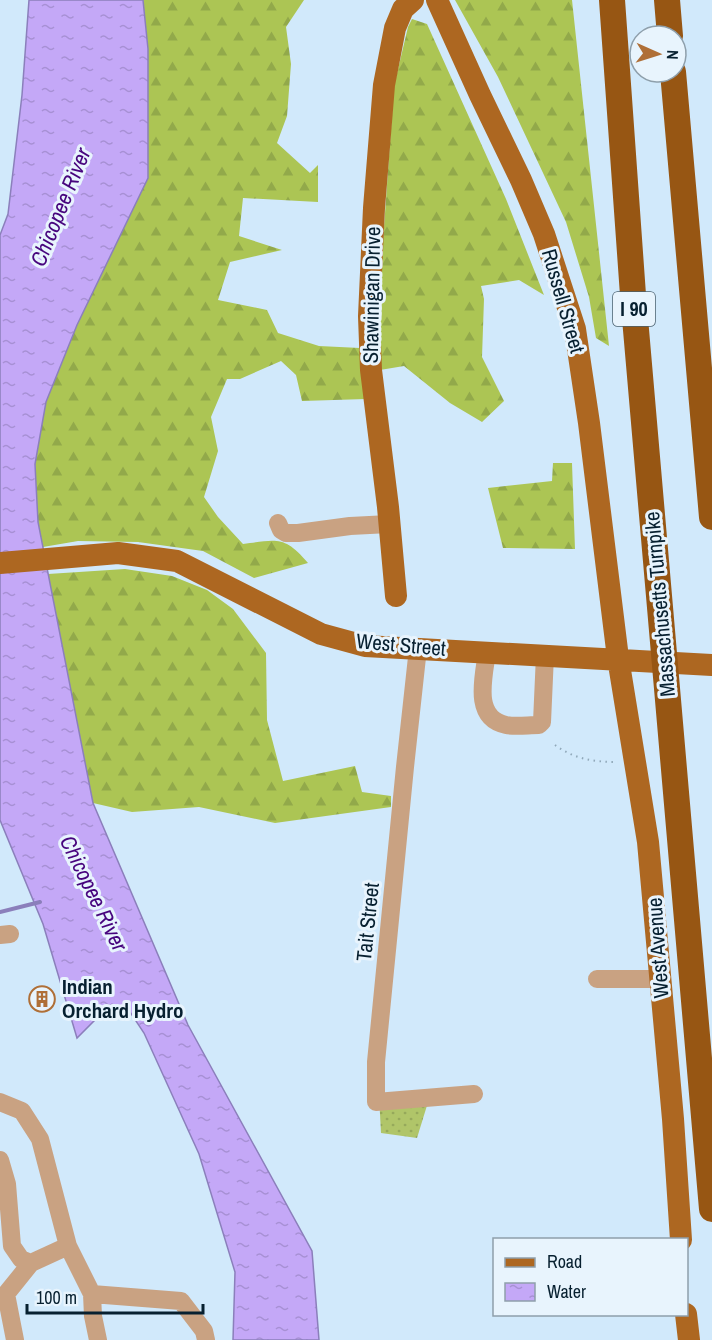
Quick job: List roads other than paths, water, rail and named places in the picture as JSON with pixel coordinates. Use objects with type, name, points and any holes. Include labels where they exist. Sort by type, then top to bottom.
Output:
[{"type":"highway","name":"Massachusetts Turnpike","points":[[612,0],[633,295],[712,1209]]},
{"type":"highway","points":[[667,0],[669,24]]},
{"type":"highway","points":[[674,84],[712,517]]},
{"type":"main road","name":"Russell Street","points":[[437,0],[548,244],[575,329],[618,658]]},
{"type":"main road","name":"Shawinigan Drive","points":[[396,596],[371,370],[369,316],[374,208],[384,85],[390,46],[403,3]]},
{"type":"main road","name":"West Street","points":[[0,563],[118,554],[177,561],[321,634],[365,645],[712,665]]},
{"type":"main road","name":"West Avenue","points":[[618,658],[648,842],[673,1119],[681,1238]]},
{"type":"main road","points":[[687,1316],[689,1340]]},
{"type":"street","points":[[278,523],[281,530],[286,533],[389,524]]},
{"type":"street","name":"Tait Street","points":[[418,648],[376,1062],[376,1102],[474,1094]]},
{"type":"street","points":[[487,652],[483,686],[484,707],[492,717],[508,725],[539,725],[542,722],[545,655]]},
{"type":"street","points":[[597,979],[660,979]]},
{"type":"street","points":[[0,1102],[22,1111],[40,1139],[68,1246],[92,1294],[93,1316],[98,1340]]},
{"type":"street","points":[[0,1160],[7,1184],[12,1246],[21,1259],[32,1263]]},
{"type":"street","points":[[15,1340],[6,1294],[32,1263],[68,1246]]},
{"type":"street","points":[[92,1294],[181,1301],[204,1331],[206,1340]]},
{"type":"water","name":"Chicopee River","points":[[29,0],[143,0],[148,49],[148,178],[77,325],[46,402],[35,464],[38,522],[93,803],[188,1025],[312,1251],[319,1340],[233,1340],[235,1272],[199,1154],[144,1033],[126,1006],[98,1017],[77,1038],[43,924],[0,820],[0,235],[8,214],[22,95]]},
{"type":"waterway","points":[[0,912],[40,902]]},
{"type":"place","name":"Indian Orchard Hydro","points":[[42,999]]}]
